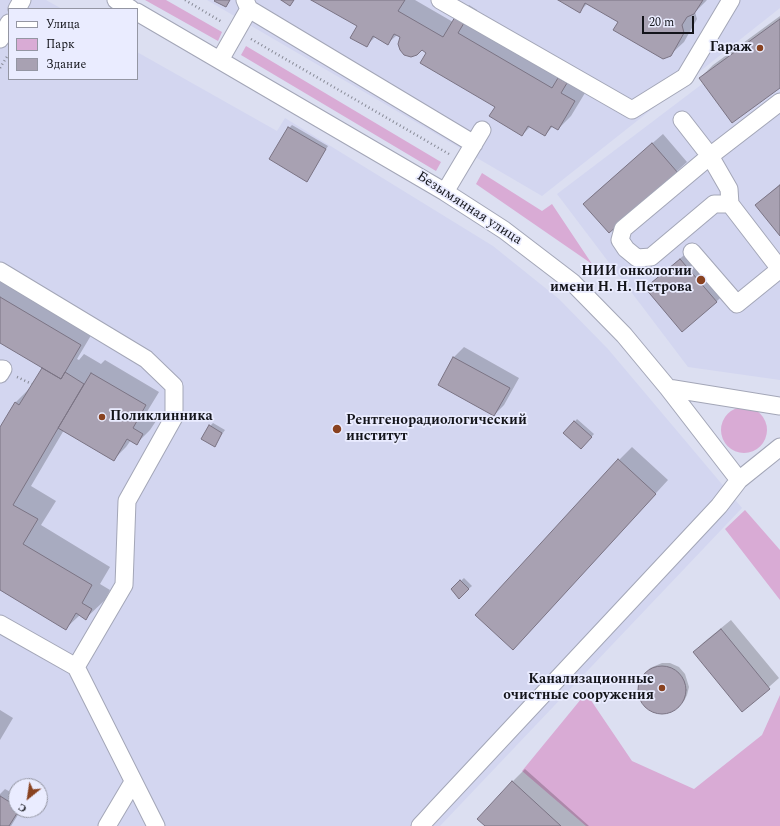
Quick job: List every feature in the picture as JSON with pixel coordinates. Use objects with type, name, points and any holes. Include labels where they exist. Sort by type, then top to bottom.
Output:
[{"type":"street","points":[[116,0],[129,8]]},
{"type":"street","points":[[440,0],[632,110],[685,77],[731,0]]},
{"type":"street","points":[[220,60],[247,5],[478,137],[445,192]]},
{"type":"street","name":"Безымянная улица","points":[[138,13],[445,192],[504,230],[572,282],[624,335],[668,388],[739,480]]},
{"type":"street","points":[[0,39],[8,25]]},
{"type":"street","points":[[730,204],[714,204],[651,257],[637,258],[626,250],[620,240],[622,229],[710,156],[780,102]]},
{"type":"street","points":[[682,120],[710,156],[729,189],[730,204],[780,269],[737,304],[692,252]]},
{"type":"street","points":[[0,271],[146,358],[174,386],[174,417],[127,501],[124,585],[76,667]]},
{"type":"street","points":[[0,369],[3,370],[0,374]]},
{"type":"street","points":[[668,388],[780,406]]},
{"type":"street","points":[[420,826],[719,506],[739,480],[780,447]]},
{"type":"street","points":[[0,624],[76,667],[156,826]]},
{"type":"street","points":[[107,826],[133,782]]},
{"type":"path","points":[[0,68],[8,54]]},
{"type":"shaded area","name":"Рентгенорадиологический институт","points":[[0,0],[46,0],[60,8],[8,8],[8,80],[138,80],[138,53],[277,131],[285,118],[493,246],[559,299],[608,349],[742,508],[440,826],[0,826]]},
{"type":"shaded area","points":[[207,0],[780,0],[780,8],[542,196]]},
{"type":"shaded area","name":"НИИ онкологии имени Н. Н. Петрова","points":[[780,25],[780,380],[688,367],[557,194]]},
{"type":"green space","points":[[145,0],[166,0],[222,32],[218,41]]},
{"type":"green space","points":[[246,46],[441,162],[436,171],[241,55]]},
{"type":"green space","points":[[482,173],[542,211],[552,204],[592,264],[476,184]]},
{"type":"green space","points":[[744,407],[757,411],[763,417],[767,430],[763,443],[757,449],[744,453],[731,449],[725,443],[721,430],[725,417],[731,411]]},
{"type":"green space","points":[[745,510],[780,550],[780,600],[725,529]]},
{"type":"green space","points":[[586,693],[632,761],[694,789],[762,735],[780,695],[780,826],[586,826],[522,771]]},
{"type":"building","points":[[230,0],[226,7],[214,1]]},
{"type":"building","points":[[281,0],[294,0],[290,6]]},
{"type":"building","points":[[311,0],[405,0],[398,11],[443,37],[455,17],[464,23],[458,33],[552,88],[558,78],[567,83],[561,93],[575,101],[558,130],[551,126],[545,136],[528,126],[522,136],[489,116],[495,107],[420,63],[426,53],[422,50],[417,55],[411,57],[404,55],[398,44],[400,37],[394,34],[388,45],[373,36],[367,47],[350,38],[357,26]]},
{"type":"building","points":[[558,0],[703,0],[694,14],[687,17],[682,25],[684,33],[671,56],[663,59],[613,30],[618,22],[585,3],[580,13]]},
{"type":"building","name":"Гараж","points":[[780,19],[780,88],[732,123],[699,78]]},
{"type":"building","points":[[288,127],[326,149],[307,182],[269,159]]},
{"type":"building","points":[[652,143],[678,173],[609,233],[583,204]]},
{"type":"building","points":[[780,185],[780,236],[755,205]]},
{"type":"building","points":[[680,259],[717,302],[682,332],[645,288]]},
{"type":"building","points":[[0,297],[81,345],[61,379],[0,343]]},
{"type":"building","points":[[453,357],[510,388],[494,416],[438,385]]},
{"type":"building","points":[[42,368],[61,379],[65,372],[84,384],[13,505],[38,519],[23,544],[92,585],[82,603],[92,609],[86,620],[76,613],[66,630],[0,590],[0,427],[15,402],[19,405]]},
{"type":"building","name":"Поликлинника","points":[[91,373],[146,405],[133,428],[143,434],[137,445],[127,439],[114,461],[58,428]]},
{"type":"building","points":[[574,421],[592,437],[581,449],[563,433]]},
{"type":"building","points":[[209,425],[222,433],[215,447],[201,439]]},
{"type":"building","points":[[618,459],[656,494],[513,650],[475,615]]},
{"type":"building","points":[[460,580],[469,589],[459,599],[451,589]]},
{"type":"building","points":[[721,629],[770,689],[742,712],[693,652]]},
{"type":"building","name":"Канализационные очистные сооружения","points":[[657,666],[667,666],[676,670],[682,676],[686,685],[686,695],[682,704],[676,710],[667,714],[657,714],[648,710],[642,704],[638,695],[638,685],[642,676],[648,670]]},
{"type":"building","points":[[512,781],[561,826],[485,826],[477,819]]},
{"type":"building","points":[[0,796],[8,801],[8,818],[14,818],[9,826],[0,826]]},
{"type":"place","name":"Гараж","points":[[760,48]]},
{"type":"place","name":"НИИ онкологии имени Н. Н. Петрова","points":[[701,280]]},
{"type":"place","name":"Поликлинника","points":[[102,417]]},
{"type":"place","name":"Рентгенорадиологический институт","points":[[337,429]]},
{"type":"place","name":"Канализационные очистные сооружения","points":[[662,688]]}]
